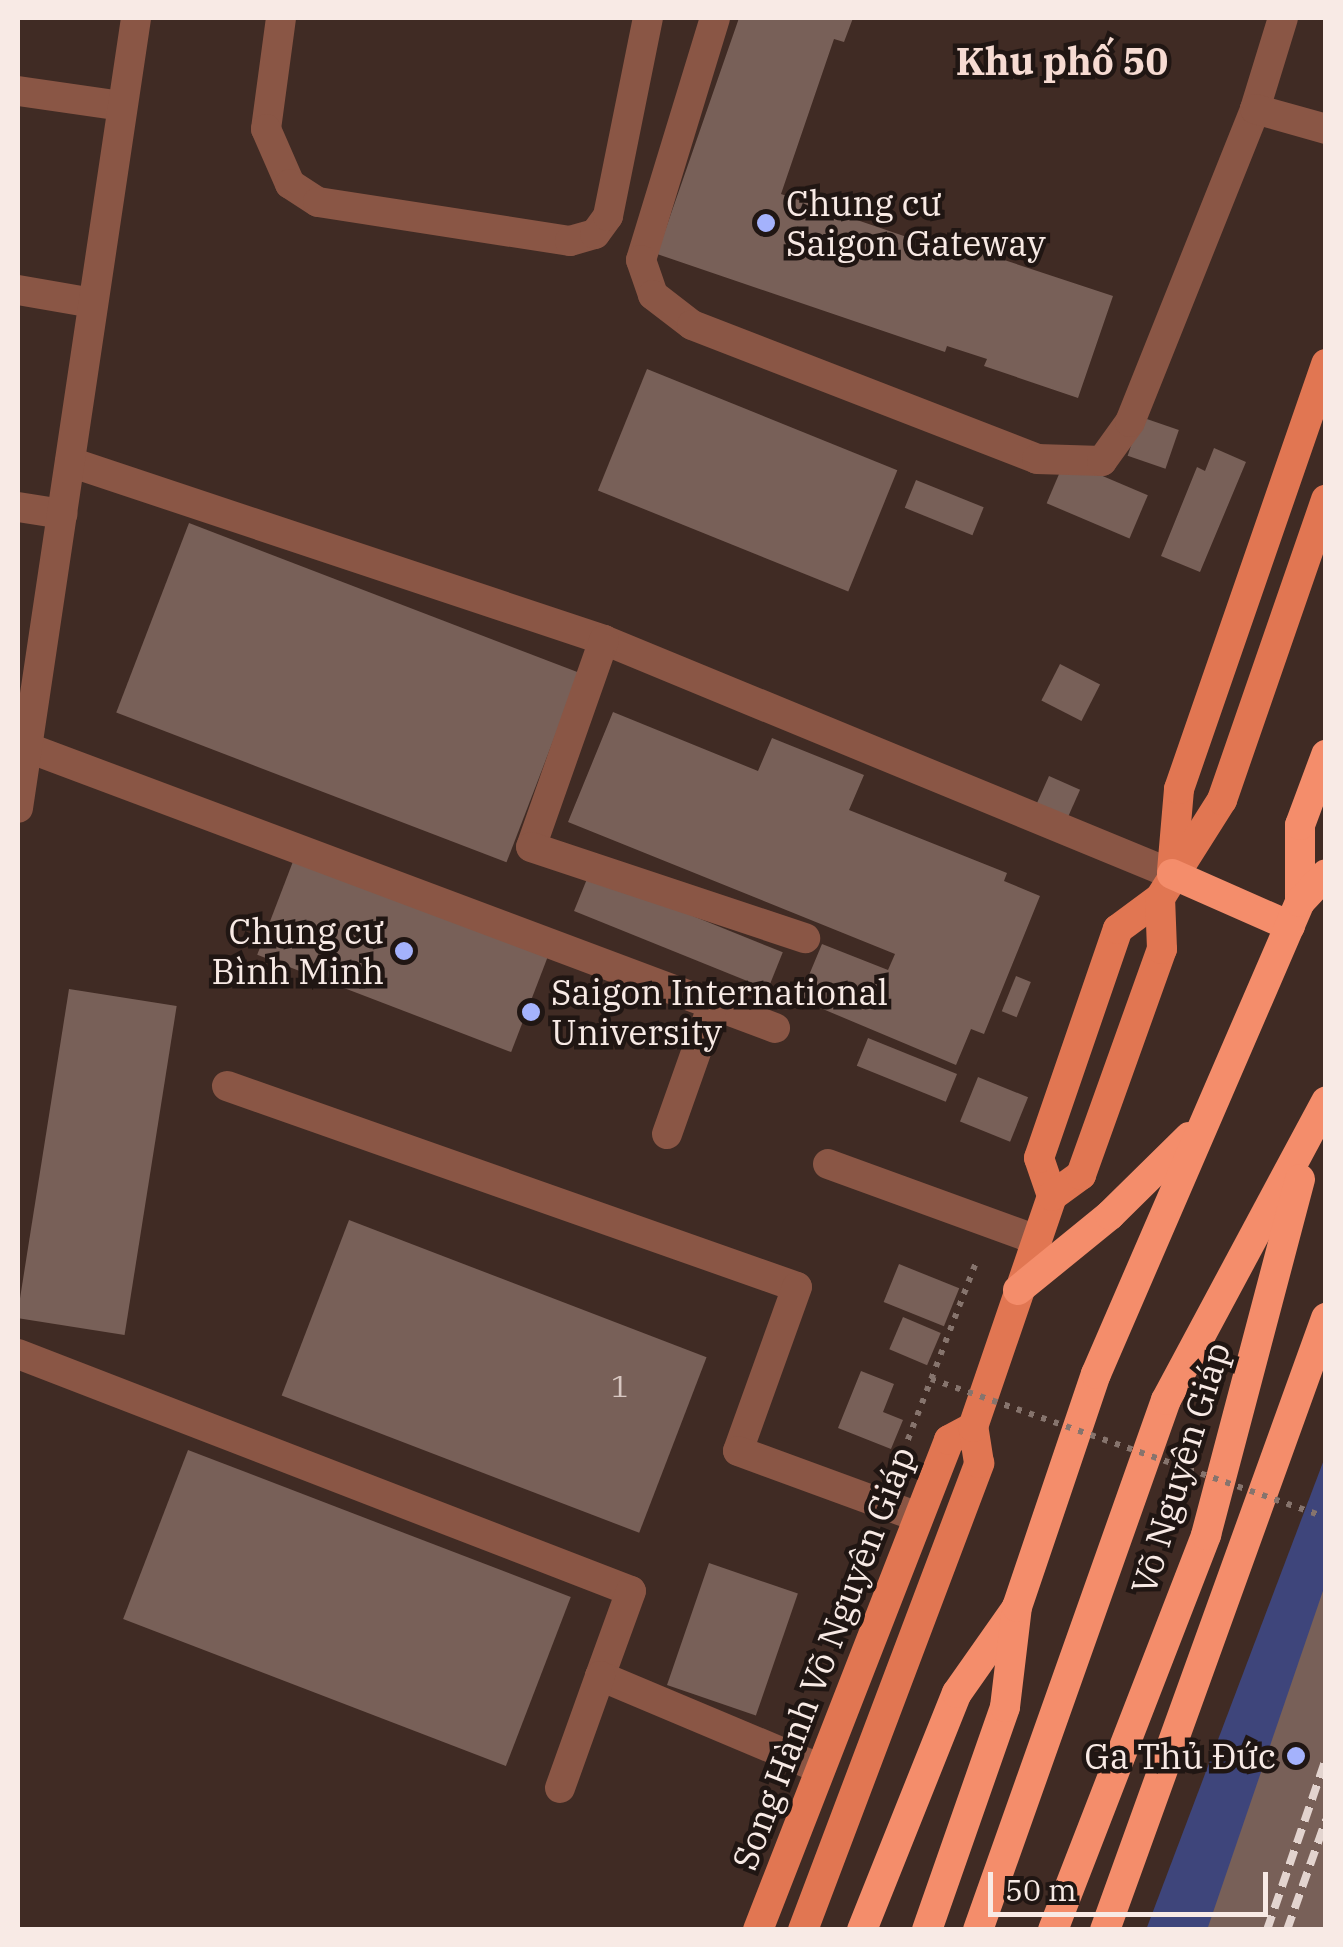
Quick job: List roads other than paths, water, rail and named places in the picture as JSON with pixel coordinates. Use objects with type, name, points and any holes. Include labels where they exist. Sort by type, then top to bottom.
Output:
[{"type":"highway","points":[[1296,914],[1300,825],[1326,754]]},
{"type":"highway","points":[[927,1930],[1004,1707],[1017,1607],[1096,1374],[1198,1128],[1296,914],[1326,874]]},
{"type":"highway","points":[[1166,886],[1296,914]]},
{"type":"highway","name":"Võ Nguyên Giáp","points":[[978,1930],[1166,1400],[1313,1132],[1326,1100]]},
{"type":"highway","points":[[1018,1290],[1110,1215],[1198,1128]]},
{"type":"highway","name":"Võ Nguyên Giáp","points":[[1053,1930],[1206,1536],[1313,1132]]},
{"type":"highway","points":[[1105,1930],[1326,1318]]},
{"type":"highway","points":[[862,1930],[957,1693],[1017,1607]]},
{"type":"main road","name":"Song Hành Võ Nguyên Giáp","points":[[803,1930],[980,1462],[973,1428],[1052,1196],[1081,1175],[1162,949],[1179,789],[1326,364]]},
{"type":"main road","points":[[1052,1196],[1038,1158],[1118,929],[1166,886],[1222,800],[1326,499]]},
{"type":"main road","name":"Song Hành Võ Nguyên Giáp","points":[[758,1930],[949,1440],[973,1428]]},
{"type":"street","points":[[18,808],[136,18]]},
{"type":"street","points":[[281,18],[266,129],[290,184],[318,202],[570,240],[595,234],[608,216],[648,18]]},
{"type":"street","points":[[716,18],[641,260],[654,295],[692,326],[1037,460],[1102,460],[1130,422],[1255,109],[1282,18]]},
{"type":"street","points":[[18,91],[122,106]]},
{"type":"street","points":[[1255,109],[1326,130]]},
{"type":"street","points":[[18,290],[93,303]]},
{"type":"street","points":[[70,462],[604,640],[1166,886]]},
{"type":"street","points":[[18,507],[62,514]]},
{"type":"street","points":[[604,640],[531,847],[805,938]]},
{"type":"street","points":[[26,747],[774,1028]]},
{"type":"street","points":[[667,1134],[713,1004]]},
{"type":"street","points":[[228,1086],[797,1288],[738,1451],[918,1516]]},
{"type":"street","points":[[828,1164],[1037,1240]]},
{"type":"street","points":[[18,1354],[631,1591],[560,1788]]},
{"type":"street","points":[[600,1676],[819,1768]]},
{"type":"railway","points":[[1267,1930],[1326,1759]]},
{"type":"railway","points":[[1287,1930],[1326,1820]]},
{"type":"place","name":"Chung cư Saigon Gateway","points":[[766,223]]},
{"type":"place","name":"Chung cư Bình Minh","points":[[404,951]]},
{"type":"place","name":"Saigon International University","points":[[531,1012]]},
{"type":"place","name":"Ga Thủ Đức","points":[[1296,1756]]},
{"type":"district","name":"Khu phố 50","points":[[1062,61]]}]
